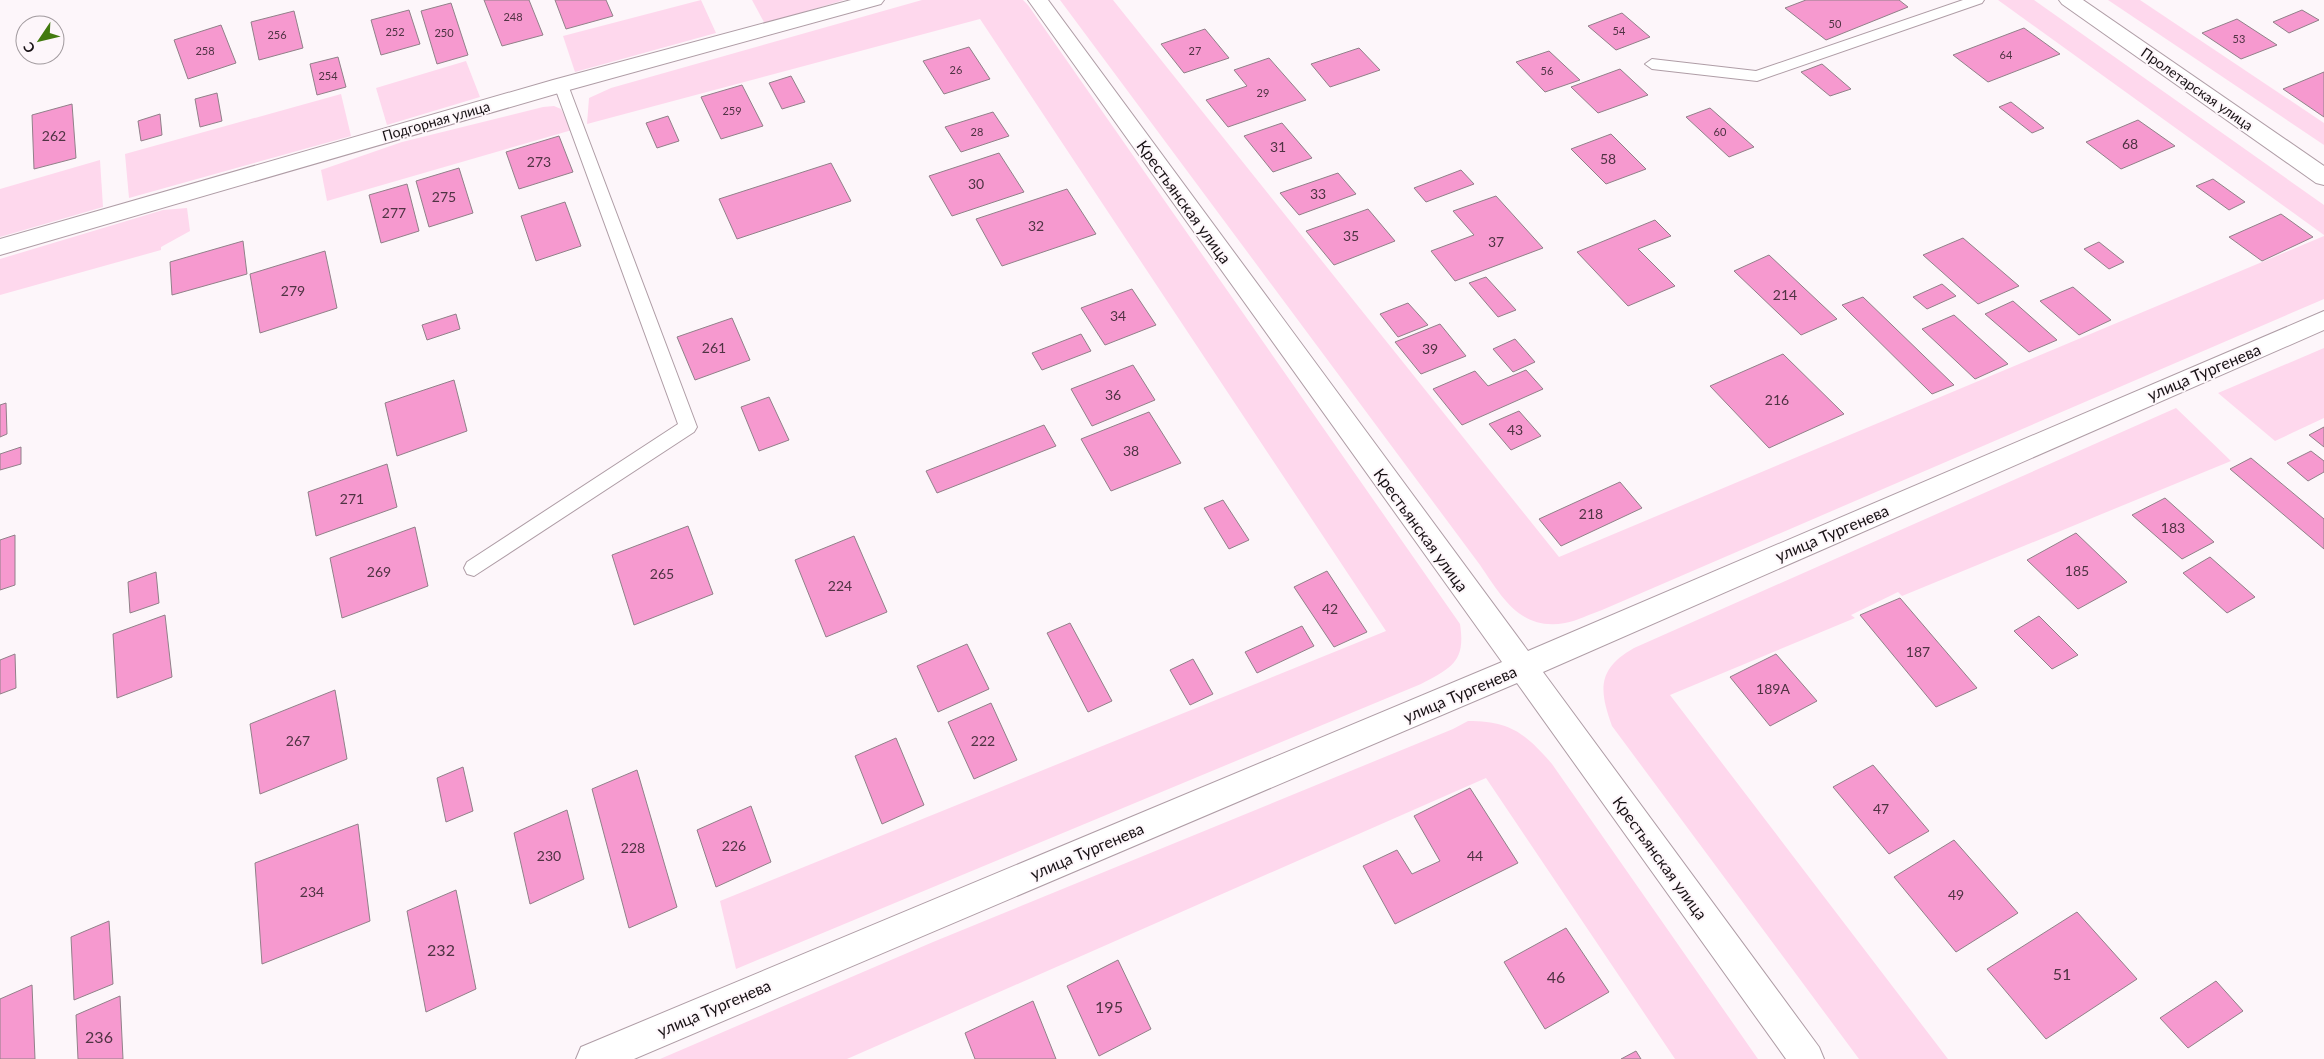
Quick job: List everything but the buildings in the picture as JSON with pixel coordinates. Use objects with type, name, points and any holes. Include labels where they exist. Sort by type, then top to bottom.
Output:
[{"type":"street","name":"Подгорная улица","points":[[0,247],[561,85],[874,0]]},
{"type":"street","name":"Крестьянская улица","points":[[1038,0],[1521,668],[1807,1059]]},
{"type":"street","name":"Пролетарская улица","points":[[2069,0],[2324,177]]},
{"type":"street","name":"улица Тургенева","points":[[592,1059],[1521,668],[2324,320]]},
{"type":"lane","points":[[1652,64],[1757,76],[1977,0]]},
{"type":"lane","points":[[474,568],[688,427],[561,85]]},
{"type":"shaded area","points":[[701,0],[716,33],[575,72],[563,36]]},
{"type":"shaded area","points":[[752,0],[844,0],[765,24]]},
{"type":"shaded area","points":[[922,0],[1023,0],[1028,5],[1460,624],[1461,647],[1454,662],[1448,668],[1421,684],[736,969],[720,901],[1386,631],[980,19],[587,124],[589,98],[611,88]]},
{"type":"shaded area","points":[[1060,0],[1113,0],[1559,557],[2324,236],[2324,299],[1602,610],[1565,623],[1549,624],[1536,622],[1524,617],[1514,609],[1496,589]]},
{"type":"shaded area","points":[[1998,0],[2034,0],[2324,205],[2324,235]]},
{"type":"shaded area","points":[[2108,0],[2140,0],[2324,123],[2324,145]]},
{"type":"shaded area","points":[[466,61],[480,97],[387,125],[376,88]]},
{"type":"shaded area","points":[[341,94],[351,136],[129,198],[125,154]]},
{"type":"shaded area","points":[[554,106],[561,109],[572,130],[327,201],[321,170],[402,142],[543,107]]},
{"type":"shaded area","points":[[100,160],[103,207],[0,237],[0,189]]},
{"type":"shaded area","points":[[187,208],[190,231],[161,247],[161,250],[0,295],[0,259],[163,210]]},
{"type":"shaded area","points":[[2324,348],[2324,418],[2275,441],[2218,393]]},
{"type":"shaded area","points":[[2176,408],[2231,461],[1902,596],[1898,592],[1851,615],[1855,618],[1670,695],[1948,1059],[1859,1059],[1612,726],[1603,691],[1607,672],[1622,656],[1634,648]]},
{"type":"shaded area","points":[[1468,721],[1495,723],[1516,731],[1533,744],[1552,764],[1758,1059],[1675,1059],[1486,778],[847,1059],[660,1059],[933,942],[1453,729]]}]
